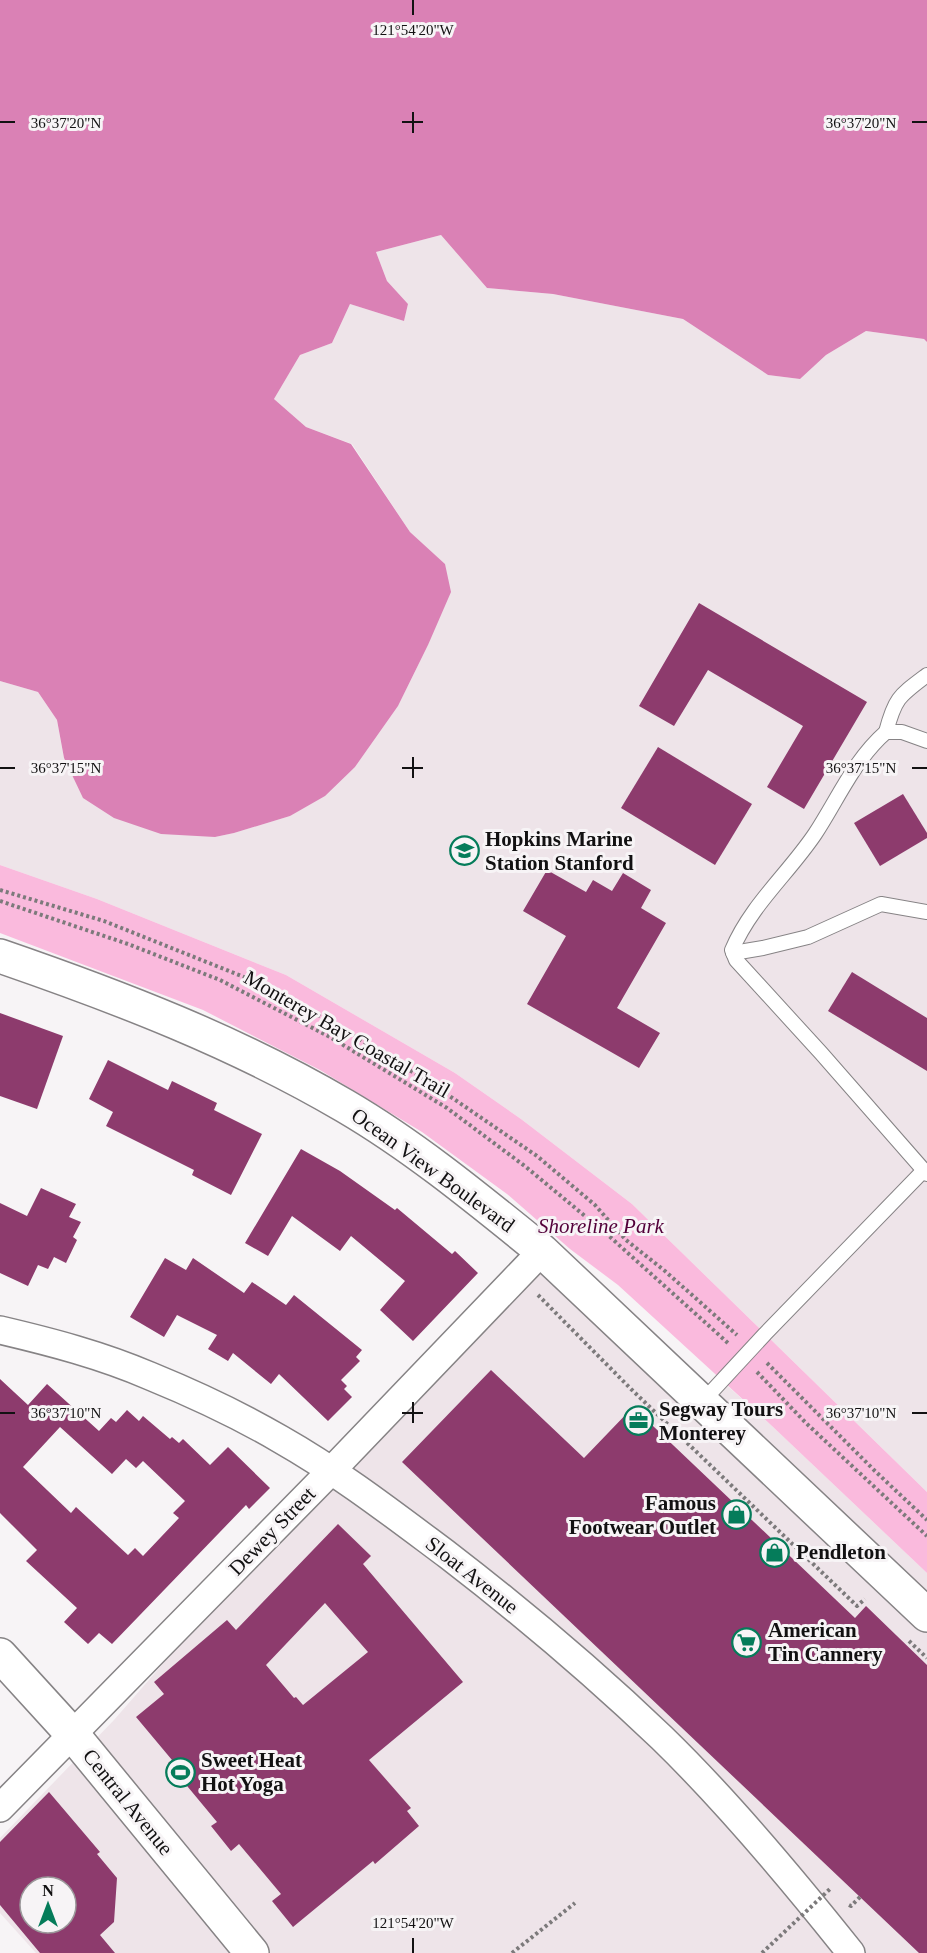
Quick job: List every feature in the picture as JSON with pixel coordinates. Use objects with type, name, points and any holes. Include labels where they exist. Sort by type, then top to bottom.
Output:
[{"type":"main road","name":"Ocean View Boulevard","points":[[0,956],[165,1016],[303,1083],[394,1138],[494,1212],[542,1251],[703,1401],[927,1616]]},
{"type":"main road","name":"Central Avenue","points":[[0,1655],[72,1735],[252,1953]]},
{"type":"street","name":"Dewey Street","points":[[0,1808],[331,1471],[542,1251]]},
{"type":"street","name":"Sloat Avenue","points":[[0,1330],[84,1352],[148,1375],[216,1405],[280,1439],[331,1471],[405,1523],[541,1630],[663,1739],[739,1820],[851,1953]]},
{"type":"lane","points":[[703,1401],[743,1357],[925,1172],[736,960],[733,953],[738,936],[750,916],[814,835],[860,759],[886,732],[892,708],[904,692],[927,675]]},
{"type":"lane","points":[[886,732],[902,732],[927,741]]},
{"type":"lane","points":[[733,953],[808,937],[881,904],[927,912]]},
{"type":"path","points":[[0,890],[104,921],[244,977],[335,1024],[432,1084],[537,1156]]},
{"type":"path","name":"Monterey Bay Coastal Trail","points":[[0,901],[128,944],[220,980],[330,1037],[438,1102],[526,1167],[581,1213],[743,1357],[806,1423],[927,1536]]},
{"type":"path","points":[[518,1275],[631,1389],[857,1606]]},
{"type":"path","points":[[846,1595],[853,1588]]},
{"type":"path","points":[[762,1953],[831,1888]]},
{"type":"path","points":[[512,1953],[575,1903]]},
{"type":"shaded area","points":[[0,0],[927,0],[927,342],[924,339],[866,331],[826,355],[800,379],[768,375],[683,319],[553,294],[487,288],[441,235],[376,252],[387,281],[408,304],[404,321],[350,304],[332,343],[300,355],[274,399],[306,427],[351,444],[410,532],[445,564],[451,592],[428,645],[398,706],[355,767],[325,796],[290,816],[215,837],[161,834],[114,818],[83,798],[64,758],[57,720],[38,692],[0,681]]},
{"type":"shaded area","name":"Hopkins Marine Station Stanford","points":[[441,235],[487,288],[553,294],[683,319],[768,375],[800,379],[826,355],[866,331],[924,339],[927,342],[927,1492],[632,1204],[521,1119],[455,1073],[286,975],[97,899],[0,865],[0,681],[38,692],[57,720],[64,759],[215,837],[290,816],[355,767],[398,706],[428,645],[445,564],[410,532],[352,444],[306,427],[274,399],[300,355],[332,343],[350,304],[404,321],[408,304],[387,281],[376,252]]},
{"type":"shaded area","points":[[542,1251],[703,1401],[722,1381],[927,1573],[927,1953],[36,1953],[20,1935],[78,1935],[78,1875],[18,1875],[18,1933],[0,1913],[0,1838],[114,1720],[331,1471]]},
{"type":"green space","name":"Shoreline Park","points":[[0,865],[97,899],[286,975],[455,1073],[521,1119],[632,1204],[927,1492],[927,1573],[772,1426],[618,1285],[570,1249],[507,1194],[422,1132],[320,1070],[203,1010],[0,933]]},
{"type":"building","points":[[699,603],[867,702],[804,809],[767,787],[803,726],[708,670],[674,726],[639,706]]},
{"type":"building","points":[[658,747],[752,804],[715,865],[621,808]]},
{"type":"building","points":[[903,794],[927,833],[927,838],[880,866],[854,823]]},
{"type":"building","points":[[547,870],[586,892],[593,880],[612,891],[623,873],[651,890],[641,908],[666,923],[617,1008],[660,1033],[639,1068],[527,1004],[566,936],[523,911]]},
{"type":"building","points":[[852,972],[927,1018],[927,1071],[828,1011]]},
{"type":"building","points":[[0,1013],[63,1036],[37,1109],[0,1096]]},
{"type":"building","points":[[108,1060],[168,1090],[172,1081],[217,1103],[214,1110],[262,1134],[231,1195],[192,1175],[194,1170],[106,1126],[113,1112],[89,1099]]},
{"type":"building","points":[[301,1149],[340,1171],[395,1210],[397,1208],[452,1254],[455,1251],[478,1273],[413,1341],[380,1310],[405,1281],[351,1236],[340,1251],[292,1216],[268,1256],[245,1243]]},
{"type":"building","points":[[41,1188],[76,1204],[69,1217],[81,1222],[73,1237],[77,1240],[66,1263],[54,1257],[48,1269],[38,1265],[28,1286],[0,1273],[0,1203],[27,1216]]},
{"type":"building","points":[[165,1258],[186,1270],[193,1258],[244,1293],[252,1282],[286,1305],[294,1295],[362,1350],[356,1357],[360,1361],[341,1380],[347,1386],[344,1389],[352,1397],[328,1421],[279,1374],[271,1384],[233,1353],[228,1361],[208,1349],[217,1335],[177,1315],[164,1337],[130,1317]]},
{"type":"building","name":"American Tin Cannery","points":[[491,1370],[584,1458],[633,1407],[855,1618],[866,1606],[927,1665],[927,1953],[919,1953],[402,1462]]},
{"type":"building","points":[[0,1379],[28,1405],[47,1384],[99,1431],[111,1418],[116,1422],[127,1410],[139,1421],[143,1416],[170,1439],[172,1437],[179,1443],[183,1439],[210,1465],[228,1447],[270,1488],[249,1509],[246,1505],[112,1644],[99,1633],[88,1644],[64,1622],[77,1608],[26,1561],[37,1550],[0,1513]],"holes":[[[60,1427],[112,1474],[126,1459],[136,1468],[143,1461],[185,1501],[173,1513],[179,1518],[143,1556],[135,1548],[128,1555],[76,1507],[71,1513],[23,1467]]]},
{"type":"building","points":[[338,1524],[371,1556],[363,1564],[463,1682],[369,1760],[411,1808],[407,1811],[419,1826],[375,1864],[373,1861],[293,1927],[272,1901],[281,1894],[239,1844],[231,1851],[211,1826],[217,1822],[168,1763],[172,1760],[136,1717],[164,1694],[154,1682],[227,1620],[236,1630]],"holes":[[[325,1603],[368,1652],[303,1705],[296,1697],[294,1698],[266,1665]]]},
{"type":"building","points":[[49,1792],[100,1852],[97,1854],[117,1878],[114,1922],[100,1935],[115,1953],[40,1953],[25,1935],[78,1935],[78,1875],[18,1875],[18,1927],[0,1905],[0,1842]]},
{"type":"place","name":"Hopkins Marine Station Stanford","points":[[464,851]]},
{"type":"place","name":"Segway Tours Monterey","points":[[638,1421]]},
{"type":"place","name":"Famous Footwear Outlet","points":[[737,1515]]},
{"type":"place","name":"Pendleton","points":[[775,1552]]},
{"type":"place","name":"American Tin Cannery","points":[[747,1642]]},
{"type":"place","name":"Sweet Heat Hot Yoga","points":[[180,1772]]}]
